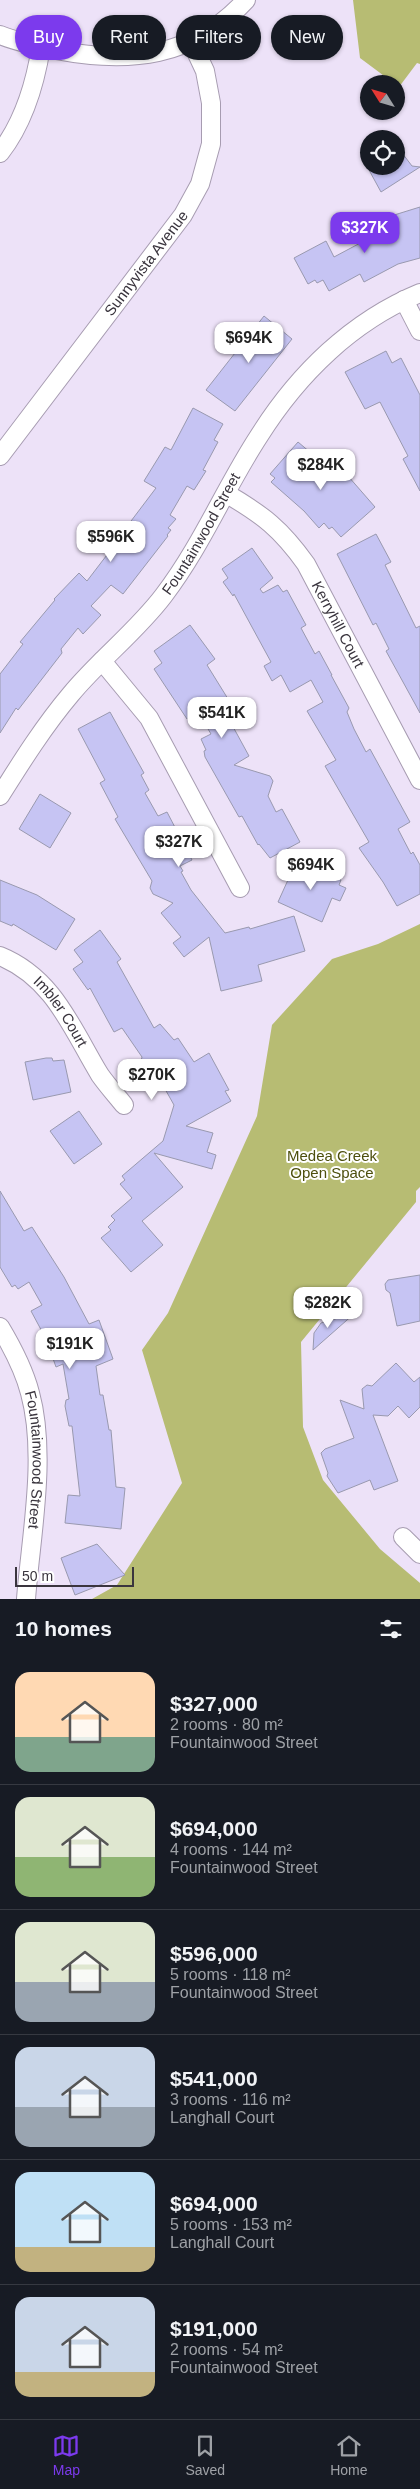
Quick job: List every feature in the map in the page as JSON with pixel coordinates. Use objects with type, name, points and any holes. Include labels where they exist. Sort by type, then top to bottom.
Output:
[{"type":"street","points":[[233,15],[246,0]]},
{"type":"street","points":[[0,35],[15,39]]},
{"type":"street","points":[[82,55],[127,58],[162,52],[176,47]]},
{"type":"street","points":[[0,153],[23,116],[39,60]]},
{"type":"street","name":"Sunnyvista Avenue","points":[[0,456],[183,215],[200,184],[210,144],[211,103],[205,71],[200,60]]},
{"type":"street","points":[[412,296],[420,331]]},
{"type":"street","name":"Fountainwood Street","points":[[0,796],[40,734],[72,693],[163,597],[195,551],[258,436],[300,378],[364,322],[412,296]]},
{"type":"street","name":"Kerryhill Court","points":[[227,494],[273,524],[288,538],[306,564],[420,780]]},
{"type":"street","points":[[102,661],[149,718],[240,888]]},
{"type":"street","name":"Imbler Court","points":[[0,956],[27,970],[44,984],[60,1004],[101,1076],[124,1105]]},
{"type":"street","name":"Fountainwood Street","points":[[0,1327],[12,1346],[30,1393],[39,1456],[26,1599]]},
{"type":"street","points":[[403,1537],[420,1554]]},
{"type":"green space","points":[[353,0],[420,0],[420,64],[417,63],[405,79],[405,75],[383,75],[360,58]]},
{"type":"green space","name":"Medea Creek Open Space","points":[[420,924],[420,1187],[416,1191],[416,1202],[301,1342],[303,1427],[323,1480],[380,1549],[420,1583],[420,1599],[92,1599],[117,1585],[182,1483],[142,1350],[168,1313],[257,1116],[272,1025],[332,959],[378,944]]},
{"type":"building","points":[[405,157],[412,166],[420,167],[381,192],[372,175],[405,175]]},
{"type":"building","points":[[420,207],[420,258],[398,264],[364,282],[360,274],[329,291],[323,280],[317,283],[315,280],[308,284],[294,258],[326,241],[334,257],[394,225],[391,216]]},
{"type":"building","points":[[264,316],[292,339],[235,411],[206,390]]},
{"type":"building","points":[[386,351],[392,363],[401,358],[420,395],[420,491],[403,459],[408,456],[380,402],[365,409],[345,372]]},
{"type":"building","points":[[193,408],[223,424],[214,440],[218,442],[203,470],[206,471],[194,490],[187,486],[170,515],[176,519],[168,528],[171,530],[168,536],[123,594],[111,585],[91,606],[101,615],[83,634],[78,628],[61,649],[62,653],[18,710],[16,708],[0,733],[0,674],[23,644],[20,642],[54,599],[79,573],[87,581],[126,530],[156,488],[144,481],[165,447],[171,450]]},
{"type":"building","points":[[298,442],[343,480],[348,476],[375,507],[341,537],[332,527],[329,529],[324,523],[319,528],[304,511],[271,482],[275,478],[270,474]]},
{"type":"building","points":[[376,534],[391,562],[385,565],[416,628],[420,626],[420,713],[386,651],[389,649],[376,623],[373,625],[337,554]]},
{"type":"building","points":[[252,548],[273,578],[260,589],[263,593],[278,585],[283,592],[287,590],[306,625],[301,628],[315,654],[319,651],[332,675],[349,708],[347,712],[366,752],[370,749],[410,822],[398,829],[411,854],[413,852],[420,865],[420,894],[397,906],[359,848],[369,842],[325,766],[336,760],[307,711],[323,702],[311,680],[290,692],[281,675],[272,681],[264,666],[271,662],[234,594],[233,596],[223,582],[228,578],[222,569]]},
{"type":"building","points":[[190,625],[215,659],[207,665],[233,707],[225,712],[249,756],[234,765],[270,776],[273,781],[268,796],[276,812],[282,809],[300,842],[270,858],[258,845],[242,816],[239,817],[205,757],[204,751],[206,750],[201,739],[211,734],[198,712],[187,719],[154,669],[162,663],[154,651]]},
{"type":"building","points":[[110,712],[144,773],[141,775],[149,790],[145,793],[158,816],[167,812],[192,860],[180,866],[183,871],[181,872],[191,890],[225,933],[249,927],[250,929],[294,916],[305,951],[258,965],[262,981],[221,991],[209,937],[184,957],[173,943],[181,937],[161,913],[173,903],[153,894],[150,888],[152,881],[115,819],[118,817],[100,783],[105,780],[78,729]]},
{"type":"building","points":[[40,794],[71,813],[50,848],[19,829]]},
{"type":"building","points":[[297,860],[341,880],[339,885],[346,888],[340,901],[332,898],[322,922],[278,902]]},
{"type":"building","points":[[0,880],[37,895],[75,919],[56,950],[13,924],[12,926],[0,921]]},
{"type":"building","points":[[100,930],[121,959],[117,962],[154,1028],[160,1024],[174,1040],[178,1038],[194,1062],[209,1053],[229,1090],[225,1091],[231,1101],[186,1126],[213,1133],[207,1152],[216,1155],[212,1169],[154,1153],[183,1187],[142,1221],[163,1245],[131,1272],[101,1238],[111,1230],[108,1227],[115,1220],[111,1216],[132,1198],[120,1184],[125,1180],[122,1176],[163,1141],[174,1105],[156,1073],[152,1075],[150,1073],[141,1061],[142,1057],[122,1028],[114,1032],[90,988],[88,990],[73,969],[83,962],[74,950]]},
{"type":"building","points":[[52,1058],[53,1061],[64,1060],[71,1092],[33,1100],[25,1062]]},
{"type":"building","points":[[79,1111],[102,1144],[74,1164],[50,1131]]},
{"type":"building","points":[[0,1191],[24,1231],[32,1227],[64,1277],[89,1324],[99,1320],[113,1359],[96,1366],[100,1395],[103,1395],[109,1430],[111,1430],[116,1487],[125,1488],[121,1529],[65,1523],[68,1495],[80,1496],[72,1426],[69,1426],[65,1406],[66,1400],[69,1399],[63,1364],[56,1367],[46,1339],[31,1311],[42,1305],[29,1282],[18,1289],[15,1285],[12,1287],[0,1267]]},
{"type":"building","points":[[420,1275],[420,1321],[397,1326],[390,1293],[386,1290],[385,1284],[388,1280]]},
{"type":"building","points":[[355,1313],[313,1350],[314,1333],[321,1323]]},
{"type":"building","points":[[396,1363],[414,1382],[420,1377],[420,1407],[409,1418],[398,1406],[388,1416],[373,1415],[398,1481],[374,1490],[370,1480],[338,1493],[327,1476],[328,1473],[321,1453],[325,1449],[354,1438],[340,1400],[364,1409],[362,1389],[367,1385],[372,1386]]},
{"type":"building","points":[[97,1544],[125,1575],[75,1595],[61,1558]]}]
